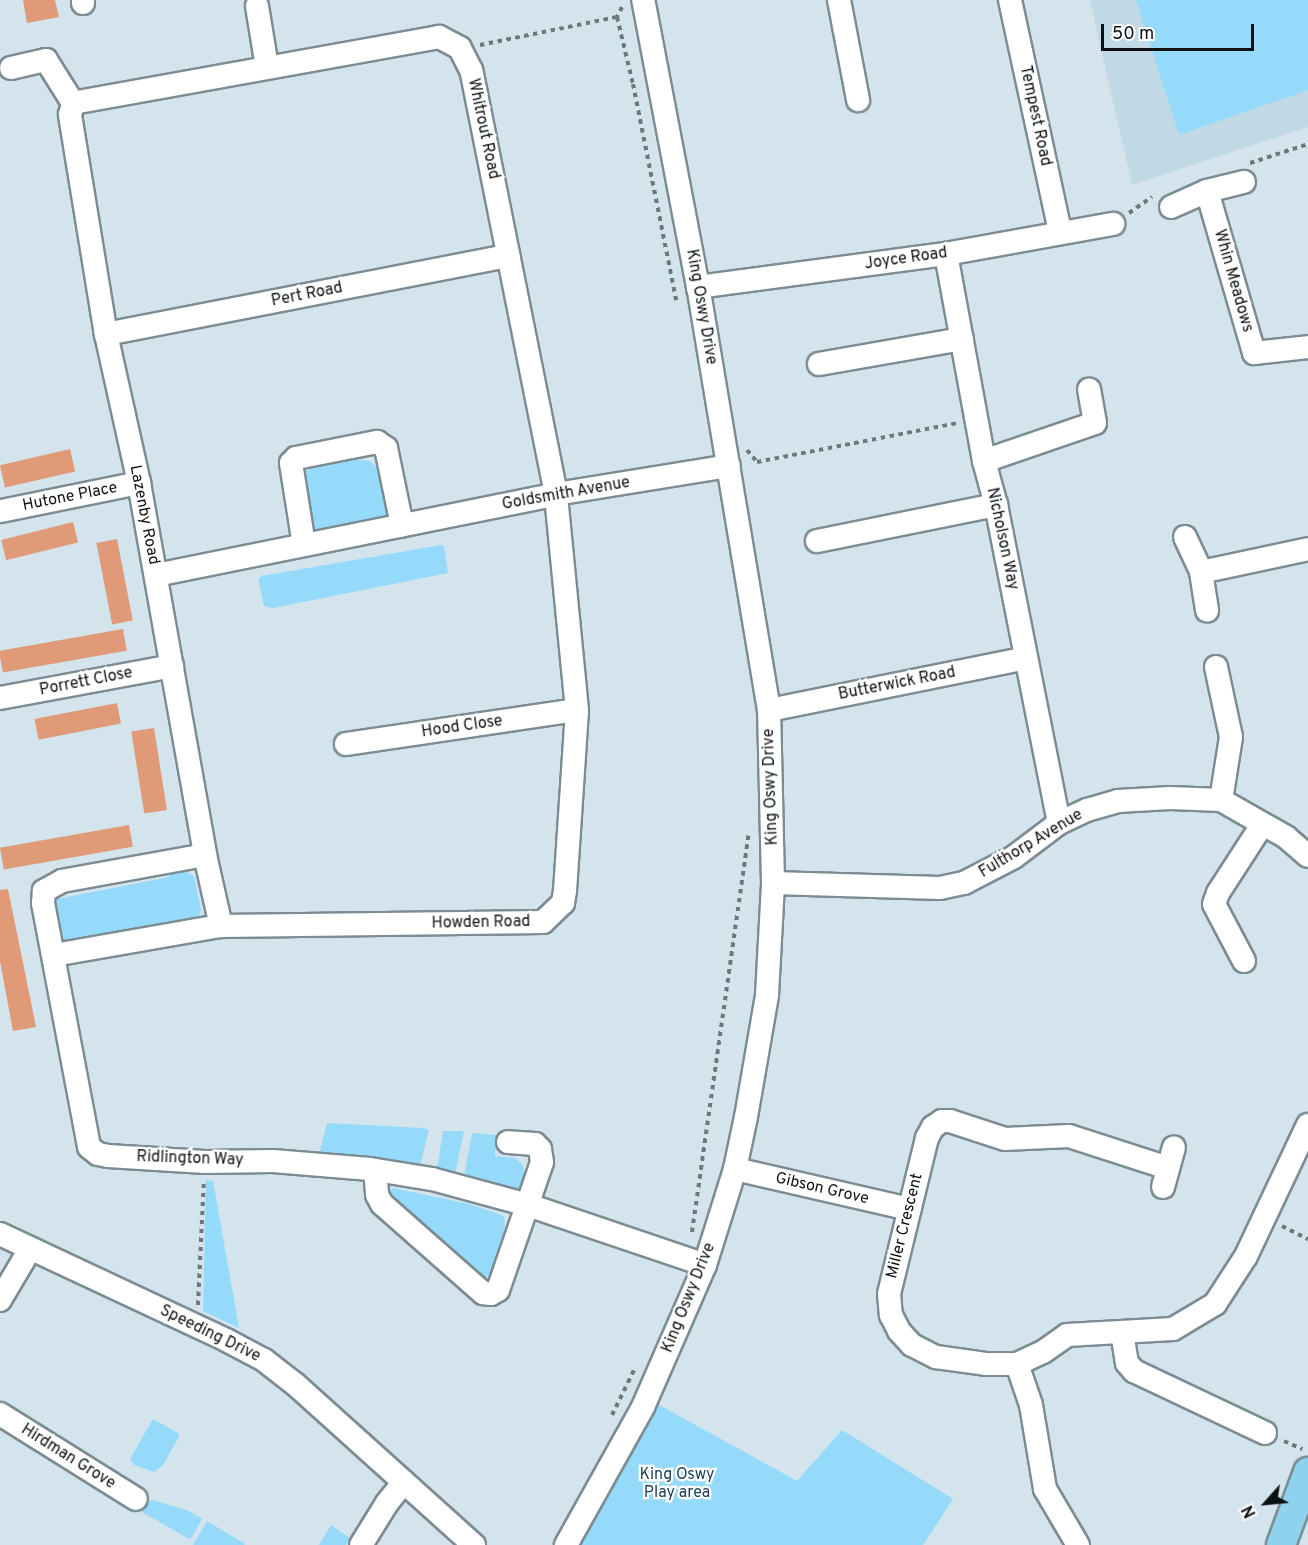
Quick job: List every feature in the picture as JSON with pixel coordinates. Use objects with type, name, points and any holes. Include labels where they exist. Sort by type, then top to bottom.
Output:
[{"type":"main road","points":[[1281,1545],[1308,1472]]},
{"type":"street","name":"King Oswy Drive","points":[[566,1545],[643,1407],[696,1262],[735,1169],[767,995],[773,883],[768,710],[698,287],[643,0]]},
{"type":"street","points":[[839,0],[858,99]]},
{"type":"street","name":"Tempest Road","points":[[1010,0],[1060,232]]},
{"type":"street","points":[[257,6],[267,67]]},
{"type":"street","points":[[11,68],[46,60],[73,104],[439,37],[460,48]]},
{"type":"street","name":"Whitrout Road","points":[[460,48],[471,70],[556,494]]},
{"type":"street","name":"Lazenby Road","points":[[73,104],[70,115],[106,334],[139,483],[205,855],[222,926]]},
{"type":"street","points":[[1171,207],[1207,191],[1244,182]]},
{"type":"street","name":"Whin Meadows","points":[[1207,191],[1254,353],[1308,347]]},
{"type":"street","name":"Joyce Road","points":[[698,287],[946,254],[1113,224]]},
{"type":"street","name":"Nicholson Way","points":[[946,254],[984,461],[996,505],[1059,823]]},
{"type":"street","name":"Pert Road","points":[[106,334],[509,256]]},
{"type":"street","points":[[819,364],[962,339]]},
{"type":"street","points":[[984,461],[1095,423],[1089,390]]},
{"type":"street","points":[[304,545],[291,463],[296,458],[377,442],[386,448],[402,525]]},
{"type":"street","name":"Goldsmith Avenue","points":[[156,576],[556,494],[729,466]]},
{"type":"street","name":"Hutone Place","points":[[1,513],[139,483]]},
{"type":"street","name":"Howden Road","points":[[54,955],[222,926],[543,922],[563,903],[565,891],[577,710],[556,494]]},
{"type":"street","points":[[817,541],[996,505]]},
{"type":"street","points":[[1185,537],[1201,572],[1208,611]]},
{"type":"street","points":[[1201,572],[1308,549]]},
{"type":"street","name":"Butterwick Road","points":[[768,710],[1026,658]]},
{"type":"street","name":"Porrett Close","points":[[0,698],[172,666]]},
{"type":"street","points":[[1216,667],[1231,737],[1221,800]]},
{"type":"street","name":"Hood Close","points":[[346,744],[577,710]]},
{"type":"street","name":"Fulthorp Avenue","points":[[773,883],[940,888],[964,883],[1014,857],[1059,823],[1087,810],[1118,801],[1170,798],[1221,800],[1286,837],[1308,856]]},
{"type":"street","points":[[1245,961],[1214,904],[1218,893],[1262,825]]},
{"type":"street","name":"Ridlington Way","points":[[205,855],[53,884],[44,891],[43,903],[90,1147],[98,1154],[205,1162],[273,1161],[375,1170],[432,1179],[528,1205],[696,1262]]},
{"type":"street","name":"Miller Crescent","points":[[1168,1168],[1069,1136],[1005,1139],[950,1121],[942,1121],[933,1127],[927,1138],[889,1294],[891,1315],[899,1331],[912,1345],[936,1357],[986,1365],[1017,1364],[1043,1352],[1067,1335],[1173,1329],[1215,1304],[1246,1256],[1308,1125]]},
{"type":"street","points":[[375,1170],[377,1195],[382,1203],[483,1293],[491,1294],[498,1290],[542,1162],[540,1149],[535,1144],[508,1142]]},
{"type":"street","name":"Gibson Grove","points":[[735,1169],[909,1209]]},
{"type":"street","name":"Speeding Drive","points":[[0,1234],[197,1326],[264,1360],[295,1384],[474,1545]]},
{"type":"street","points":[[0,1300],[30,1249]]},
{"type":"street","points":[[1122,1332],[1127,1362],[1134,1371],[1265,1433]]},
{"type":"street","points":[[1017,1364],[1031,1406],[1045,1489],[1078,1545]]},
{"type":"street","name":"Hirdman Grove","points":[[0,1414],[136,1499]]},
{"type":"street","points":[[361,1545],[387,1503],[404,1482]]},
{"type":"path","points":[[460,48],[617,17],[679,314]]},
{"type":"path","points":[[745,448],[757,462],[977,420]]},
{"type":"path","points":[[696,1262],[749,829]]},
{"type":"path","points":[[197,1326],[205,1162]]},
{"type":"path","points":[[1265,1218],[1308,1239]]},
{"type":"path","points":[[610,1418],[636,1365]]},
{"type":"path","points":[[1265,1433],[1308,1451]]},
{"type":"shaded area","points":[[1090,0],[1308,0],[1308,127],[1132,185]]},
{"type":"green space","points":[[1136,0],[1308,0],[1308,90],[1179,135]]},
{"type":"green space","points":[[351,459],[369,461],[378,468],[387,518],[310,534],[304,472],[313,467]]},
{"type":"green space","points":[[444,546],[448,573],[273,608],[264,606],[259,582],[262,576]]},
{"type":"green space","points":[[180,869],[194,876],[201,909],[198,921],[57,944],[53,905],[57,899],[169,877],[171,871]]},
{"type":"green space","points":[[327,1123],[429,1130],[420,1166],[319,1155]]},
{"type":"green space","points":[[443,1131],[464,1131],[455,1174],[437,1170]]},
{"type":"green space","points":[[472,1133],[496,1135],[495,1156],[515,1158],[523,1165],[525,1176],[520,1192],[464,1176]]},
{"type":"green space","points":[[206,1180],[213,1181],[239,1328],[203,1311]]},
{"type":"green space","points":[[393,1188],[469,1204],[504,1216],[505,1227],[489,1276],[479,1279],[383,1193]]},
{"type":"green space","name":"King Oswy Play area","points":[[652,1401],[797,1481],[842,1430],[953,1499],[923,1545],[572,1545]]},
{"type":"green space","points":[[153,1419],[178,1433],[179,1437],[163,1465],[154,1472],[134,1465],[130,1459]]},
{"type":"green space","points":[[153,1500],[189,1511],[202,1519],[192,1537],[189,1539],[142,1512],[141,1507],[144,1502]]},
{"type":"green space","points":[[207,1521],[245,1544],[193,1545]]},
{"type":"green space","points":[[331,1525],[350,1538],[346,1545],[319,1545]]},
{"type":"building","points":[[23,0],[55,0],[59,17],[27,23]]},
{"type":"building","points":[[70,449],[75,471],[5,488],[0,465]]},
{"type":"building","points":[[73,522],[78,542],[6,560],[1,540]]},
{"type":"building","points":[[117,539],[133,620],[112,624],[96,543]]},
{"type":"building","points":[[123,629],[127,651],[3,673],[0,651]]},
{"type":"building","points":[[117,703],[121,724],[39,740],[35,719]]},
{"type":"building","points":[[154,728],[167,810],[144,814],[131,732]]},
{"type":"building","points":[[129,825],[133,847],[4,869],[0,848]]},
{"type":"building","points":[[8,889],[36,1027],[13,1031],[0,961],[0,890]]}]
